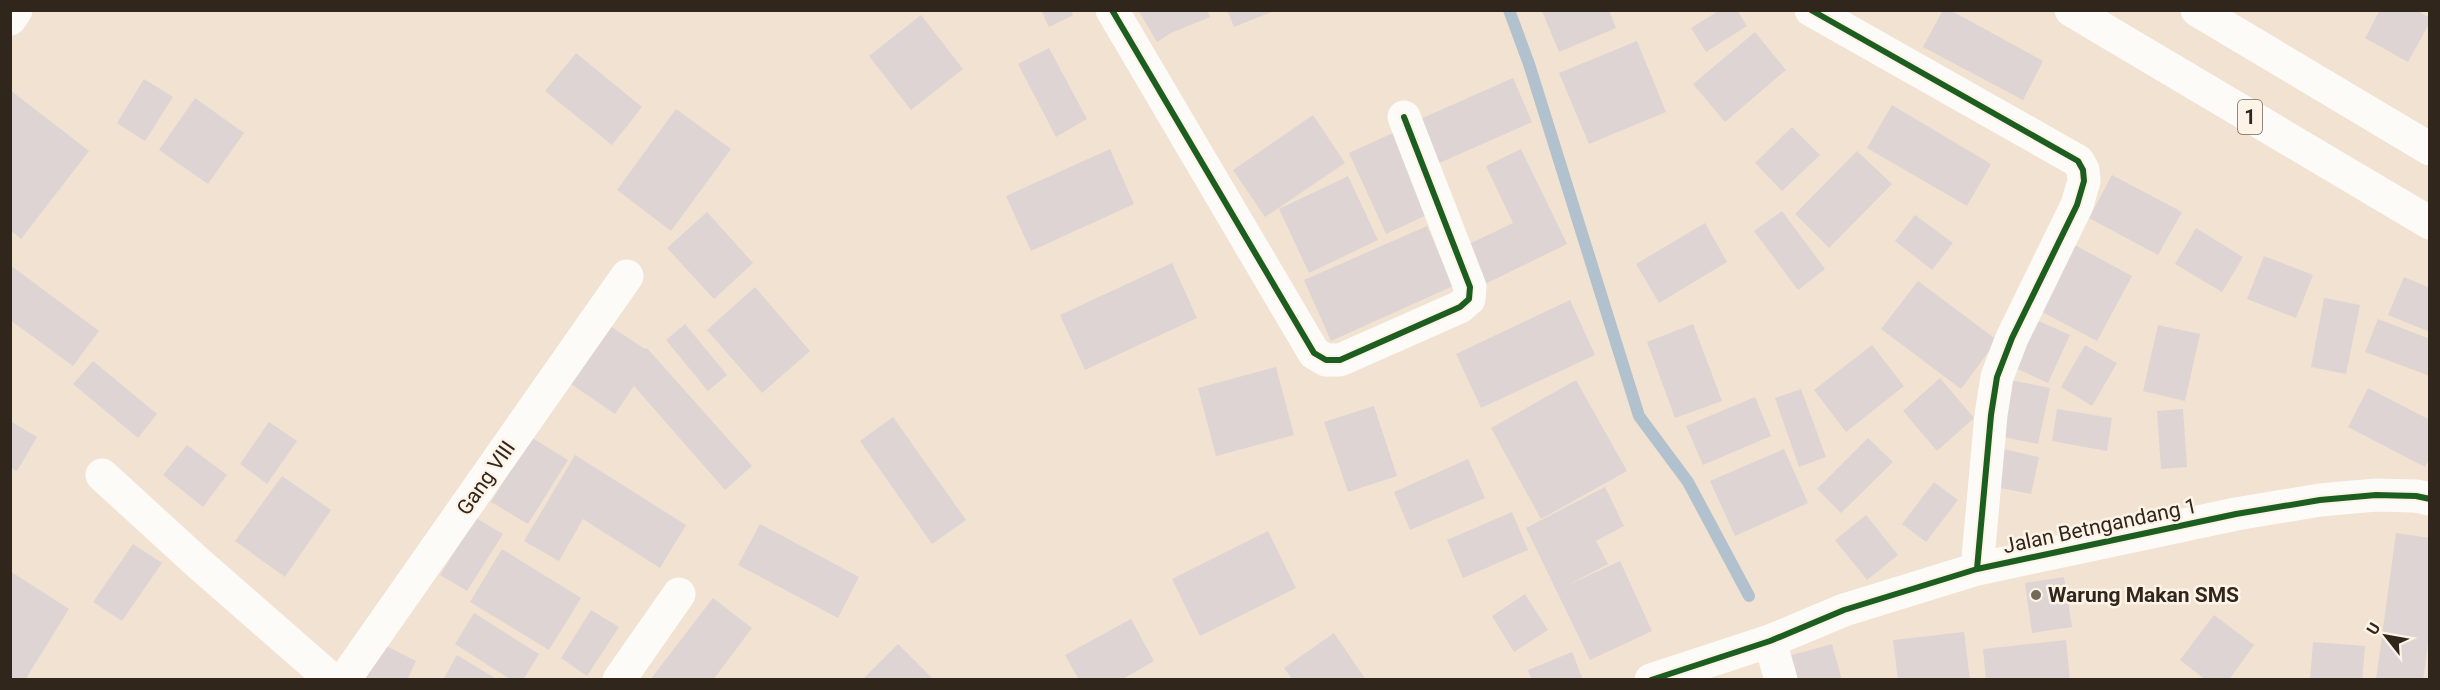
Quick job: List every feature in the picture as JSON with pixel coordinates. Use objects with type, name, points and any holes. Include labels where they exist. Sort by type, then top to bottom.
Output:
[{"type":"main road","points":[[10,19],[16,10]]},
{"type":"main road","points":[[1112,10],[1314,353],[1326,360],[1340,360],[1460,307],[1469,298],[1470,287],[1404,117]]},
{"type":"main road","points":[[1811,10],[2078,161],[2083,170],[2084,181],[2077,205],[2012,338],[1997,377],[1991,415],[1977,569]]},
{"type":"main road","name":"1","points":[[2071,10],[2430,223]]},
{"type":"main road","points":[[2197,10],[2430,149]]},
{"type":"main road","name":"Gang VIII","points":[[344,680],[627,276]]},
{"type":"main road","points":[[102,475],[332,680]]},
{"type":"main road","name":"Jalan Betngandang 1","points":[[1651,680],[1770,641],[1844,610],[1977,569],[2236,514],[2320,500],[2376,495],[2416,496],[2430,499]]},
{"type":"main road","points":[[619,680],[680,594]]},
{"type":"main road","points":[[1770,641],[1781,680]]},
{"type":"building","points":[[1041,10],[1071,10],[1073,15],[1049,27]]},
{"type":"building","points":[[1138,10],[1207,10],[1210,17],[1171,33],[1157,42]]},
{"type":"building","points":[[1227,10],[1274,10],[1274,11],[1234,27]]},
{"type":"building","points":[[1609,10],[1616,28],[1559,52],[1542,11]]},
{"type":"building","points":[[1720,10],[1737,10],[1747,26],[1706,52],[1691,28]]},
{"type":"building","points":[[1943,10],[1950,10],[2043,61],[2023,100],[1923,47]]},
{"type":"building","points":[[2380,10],[2416,10],[2430,18],[2408,62],[2365,38]]},
{"type":"building","points":[[921,15],[963,69],[911,110],[869,56]]},
{"type":"building","points":[[1755,32],[1786,70],[1725,122],[1693,84]]},
{"type":"building","points":[[1637,41],[1666,112],[1589,144],[1559,73]]},
{"type":"building","points":[[1049,48],[1087,119],[1056,137],[1018,64]]},
{"type":"building","points":[[576,53],[642,107],[612,145],[545,91]]},
{"type":"building","points":[[1513,78],[1532,122],[1437,164],[1418,120]]},
{"type":"building","points":[[144,79],[173,97],[145,141],[117,123]]},
{"type":"building","points":[[10,90],[89,151],[21,239],[10,230]]},
{"type":"building","points":[[195,98],[244,133],[208,184],[159,150]]},
{"type":"building","points":[[1892,105],[1991,164],[1967,206],[1867,148]]},
{"type":"building","points":[[676,109],[731,149],[671,231],[617,190]]},
{"type":"building","points":[[1313,115],[1345,163],[1265,217],[1233,170]]},
{"type":"building","points":[[1792,127],[1820,155],[1782,191],[1755,163]]},
{"type":"building","points":[[1395,132],[1433,212],[1386,234],[1349,153]]},
{"type":"building","points":[[1110,149],[1134,204],[1031,251],[1006,196]]},
{"type":"building","points":[[1521,149],[1567,244],[1483,285],[1465,246],[1513,223],[1486,166]]},
{"type":"building","points":[[1857,151],[1892,184],[1829,248],[1795,214]]},
{"type":"building","points":[[2112,175],[2182,212],[2158,255],[2089,218]]},
{"type":"building","points":[[1348,176],[1378,240],[1309,273],[1279,209]]},
{"type":"building","points":[[1782,211],[1825,269],[1798,290],[1754,231]]},
{"type":"building","points":[[707,212],[753,263],[714,299],[667,248]]},
{"type":"building","points":[[1915,215],[1953,243],[1932,270],[1895,241]]},
{"type":"building","points":[[1705,223],[1727,262],[1659,303],[1636,264]]},
{"type":"building","points":[[1427,226],[1453,286],[1331,341],[1304,280]]},
{"type":"building","points":[[2196,228],[2243,257],[2222,292],[2175,264]]},
{"type":"building","points":[[2071,243],[2132,276],[2097,341],[2035,308]]},
{"type":"building","points":[[2264,256],[2313,275],[2296,318],[2247,299]]},
{"type":"building","points":[[1172,263],[1197,318],[1085,370],[1060,315]]},
{"type":"building","points":[[10,265],[99,331],[73,366],[10,320]]},
{"type":"building","points":[[2404,277],[2430,288],[2430,332],[2388,315]]},
{"type":"building","points":[[1918,281],[1997,340],[1961,389],[1881,329]]},
{"type":"building","points":[[755,287],[810,351],[762,393],[707,330]]},
{"type":"building","points":[[2324,298],[2360,305],[2346,374],[2311,367]]},
{"type":"building","points":[[1570,300],[1595,355],[1481,408],[1456,354]]},
{"type":"building","points":[[2030,317],[2070,335],[2048,383],[2009,365]]},
{"type":"building","points":[[2378,319],[2430,339],[2430,376],[2365,352]]},
{"type":"building","points":[[685,324],[727,375],[708,391],[666,340]]},
{"type":"building","points":[[1693,324],[1722,401],[1675,418],[1647,342]]},
{"type":"building","points":[[2158,325],[2200,334],[2185,401],[2143,391]]},
{"type":"building","points":[[610,326],[645,349],[647,348],[752,466],[725,490],[634,386],[615,414],[571,384]]},
{"type":"building","points":[[1872,345],[1904,386],[1846,432],[1814,390]]},
{"type":"building","points":[[2085,345],[2117,363],[2092,406],[2061,387]]},
{"type":"building","points":[[93,361],[157,414],[138,438],[73,384]]},
{"type":"building","points":[[1276,367],[1294,435],[1216,456],[1198,388]]},
{"type":"building","points":[[1940,378],[1974,418],[1937,451],[1903,411]]},
{"type":"building","points":[[2006,379],[2050,388],[2038,444],[1994,435]]},
{"type":"building","points":[[1576,380],[1627,471],[1541,519],[1491,428]]},
{"type":"building","points":[[2368,388],[2430,420],[2430,458],[2425,467],[2348,427]]},
{"type":"building","points":[[1801,389],[1826,457],[1799,467],[1775,398]]},
{"type":"building","points":[[1755,397],[1771,436],[1703,465],[1686,426]]},
{"type":"building","points":[[1374,406],[1397,476],[1348,492],[1324,422]]},
{"type":"building","points":[[2057,409],[2112,418],[2107,451],[2052,441]]},
{"type":"building","points":[[2183,409],[2187,467],[2161,469],[2157,411]]},
{"type":"building","points":[[893,417],[966,520],[932,544],[860,441]]},
{"type":"building","points":[[10,421],[37,437],[17,471],[10,467]]},
{"type":"building","points":[[269,422],[297,441],[267,484],[240,464]]},
{"type":"building","points":[[531,437],[568,460],[528,524],[491,502]]},
{"type":"building","points":[[1868,438],[1893,462],[1841,513],[1817,489]]},
{"type":"building","points":[[187,445],[227,475],[203,507],[163,475]]},
{"type":"building","points":[[1999,448],[2039,457],[2031,494],[1991,486]]},
{"type":"building","points":[[1784,449],[1808,503],[1735,536],[1710,481]]},
{"type":"building","points":[[575,455],[686,525],[660,568],[583,519],[559,561],[524,541]]},
{"type":"building","points":[[1468,459],[1485,498],[1410,530],[1394,492]]},
{"type":"building","points":[[282,476],[331,510],[285,577],[235,541]]},
{"type":"building","points":[[1934,482],[1958,500],[1926,542],[1902,524]]},
{"type":"building","points":[[1605,487],[1624,526],[1596,541],[1608,564],[1566,586],[1620,561],[1652,631],[1590,660],[1526,528]]},
{"type":"building","points":[[1512,512],[1528,550],[1463,578],[1447,540]]},
{"type":"building","points":[[1866,515],[1898,555],[1867,580],[1835,540]]},
{"type":"building","points":[[476,518],[503,534],[467,591],[440,575]]},
{"type":"building","points":[[760,524],[859,577],[838,618],[738,565]]},
{"type":"building","points":[[1268,531],[1296,588],[1200,636],[1172,579]]},
{"type":"building","points":[[2396,533],[2430,538],[2430,628],[2423,680],[2376,680]]},
{"type":"building","points":[[133,544],[162,563],[122,621],[93,602]]},
{"type":"building","points":[[502,549],[581,598],[549,650],[470,602]]},
{"type":"building","points":[[10,571],[69,609],[25,680],[10,680]]},
{"type":"building","points":[[2064,577],[2072,627],[2032,633],[2025,583]]},
{"type":"building","points":[[1525,594],[1548,630],[1514,652],[1492,616]]},
{"type":"building","points":[[713,598],[752,628],[713,680],[650,680]]},
{"type":"building","points":[[591,610],[619,627],[587,676],[561,658]]},
{"type":"building","points":[[474,613],[539,654],[523,680],[511,680],[455,644]]},
{"type":"building","points":[[2214,615],[2254,645],[2229,680],[2206,680],[2180,660]]},
{"type":"building","points":[[1131,619],[1154,661],[1121,680],[1079,680],[1065,655]]},
{"type":"building","points":[[1964,632],[1970,680],[1898,680],[1893,640]]},
{"type":"building","points":[[1334,633],[1366,680],[1293,680],[1284,668]]},
{"type":"building","points":[[2066,640],[2070,680],[1986,680],[1983,649]]},
{"type":"building","points":[[2313,642],[2365,646],[2362,680],[2310,680]]},
{"type":"building","points":[[382,644],[416,661],[407,680],[365,680]]},
{"type":"building","points":[[898,644],[934,680],[864,678]]},
{"type":"building","points":[[1832,644],[1842,680],[1791,680],[1785,657]]},
{"type":"building","points":[[1572,652],[1583,680],[1532,680],[1528,670]]},
{"type":"building","points":[[457,655],[498,680],[443,680]]},
{"type":"waterway","points":[[1509,10],[1529,64],[1639,416],[1688,482],[1749,596]]},
{"type":"cycle path","points":[[1112,10],[1314,353],[1326,360],[1340,360],[1460,307],[1469,299],[1470,287],[1404,117]]},
{"type":"cycle path","points":[[1811,10],[2078,161],[2083,170],[2084,181],[2077,205],[2012,338],[1997,377],[1991,415],[1977,569]]},
{"type":"cycle path","points":[[1651,680],[1770,641],[1844,610],[1977,569],[2236,514],[2320,500],[2376,495],[2416,496],[2430,499]]},
{"type":"place","name":"Warung Makan SMS","points":[[2036,595]]}]
